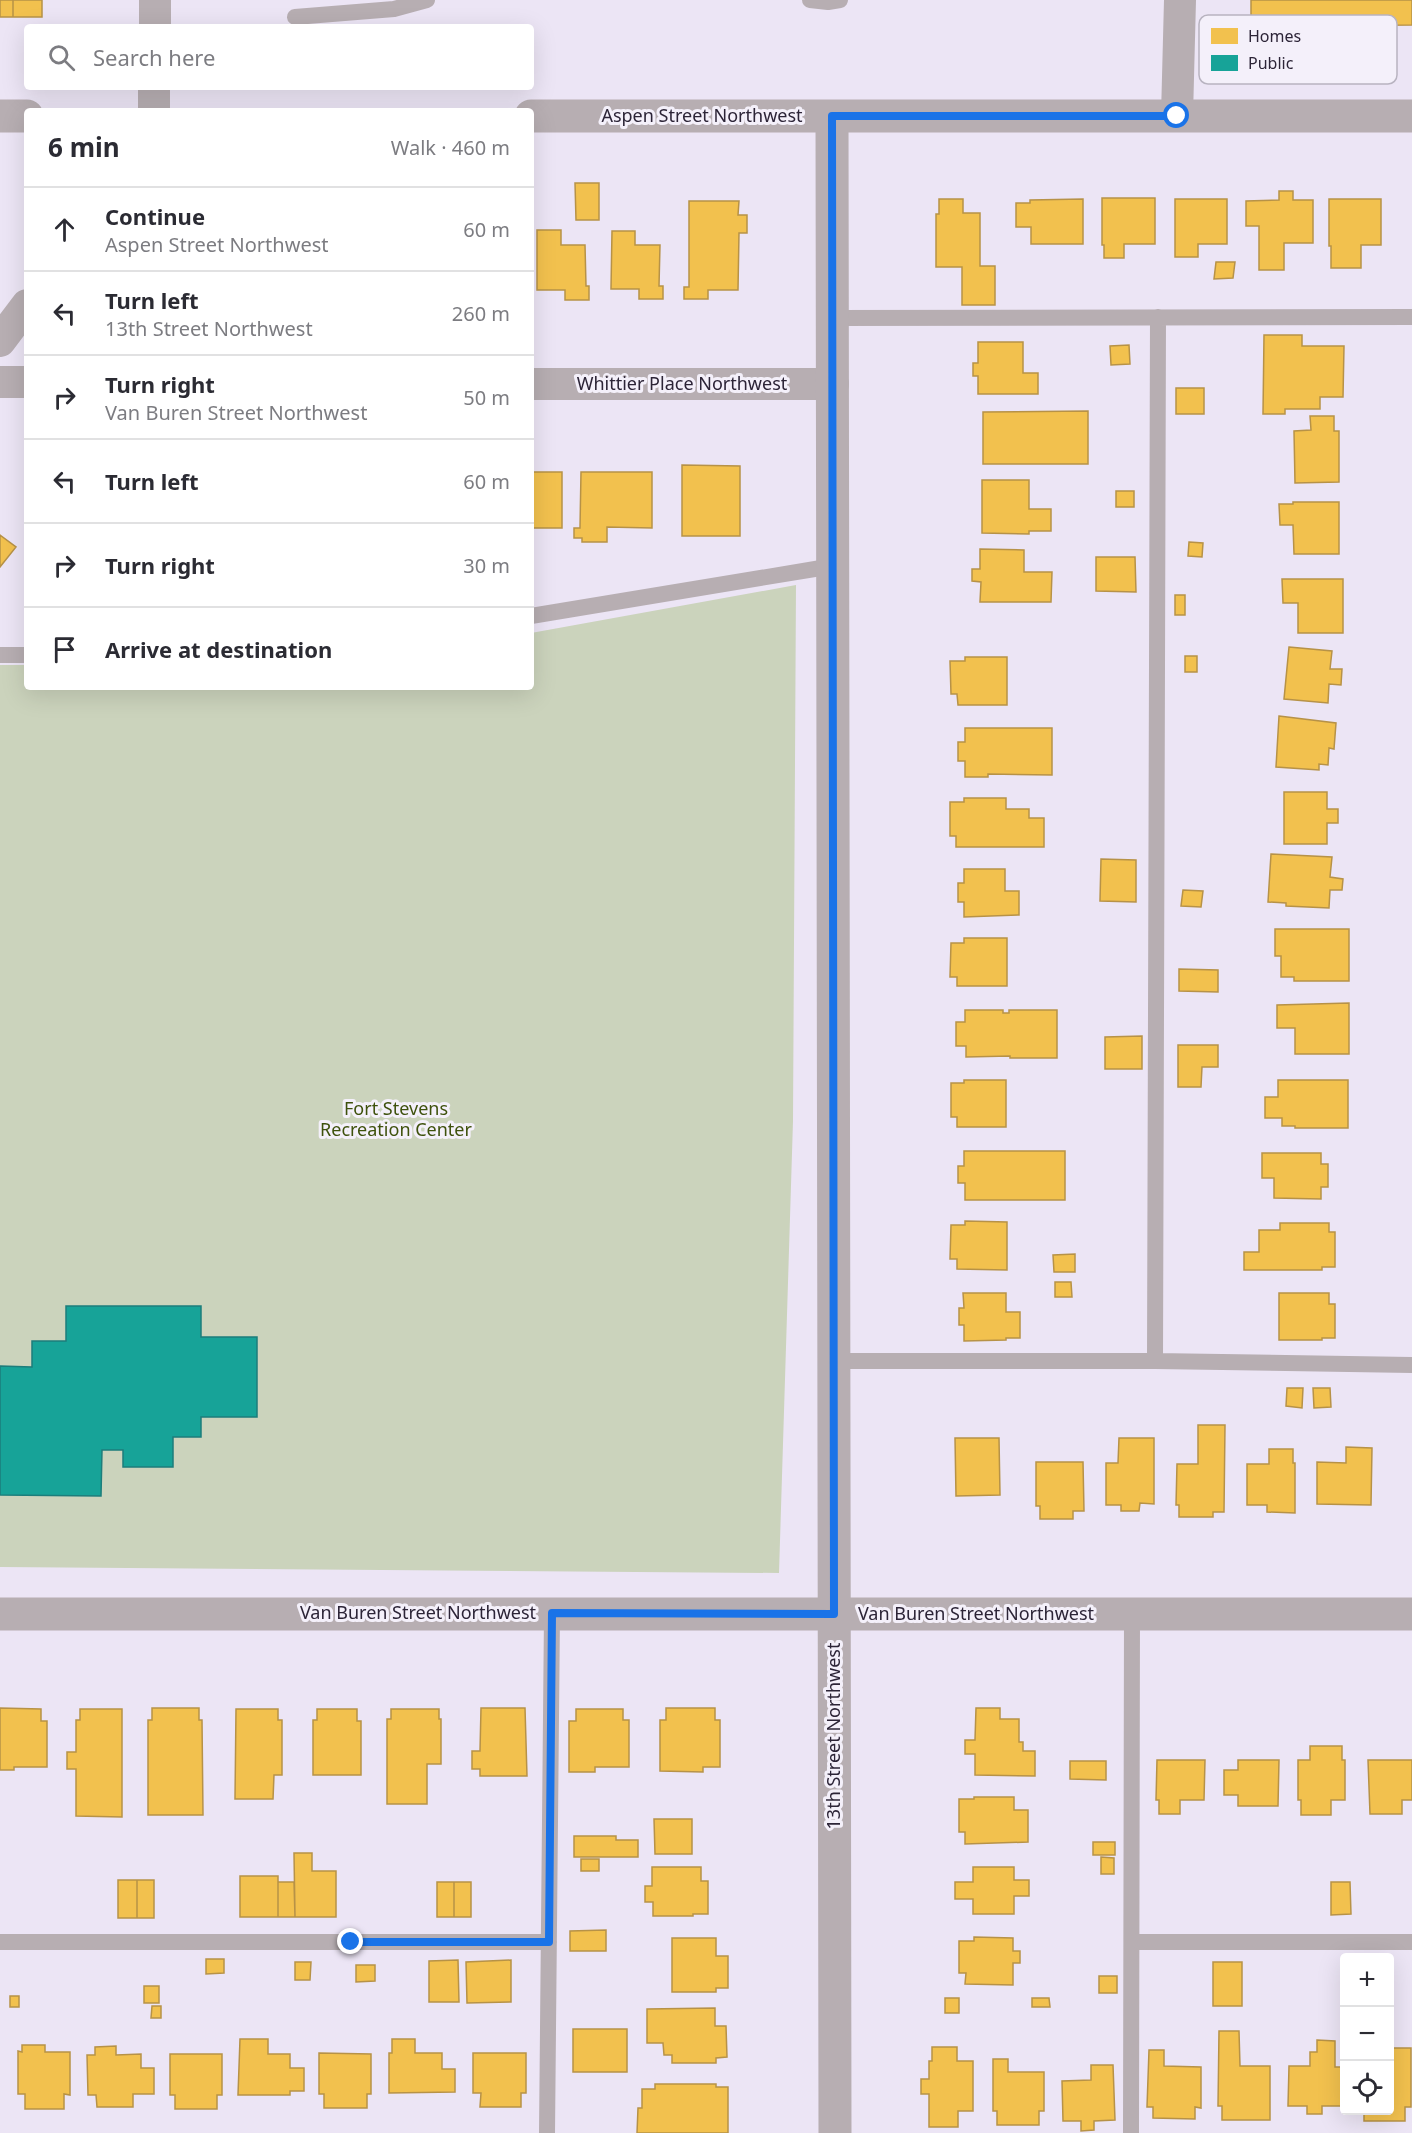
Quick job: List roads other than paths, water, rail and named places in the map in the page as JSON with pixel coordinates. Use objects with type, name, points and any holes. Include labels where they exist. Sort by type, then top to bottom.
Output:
[{"type":"street","points":[[155,24],[156,0]]},
{"type":"street","points":[[1177,116],[1180,0]]},
{"type":"street","points":[[154,90],[154,108]]},
{"type":"street","points":[[0,116],[24,116]]},
{"type":"street","name":"Aspen Street Northwest","points":[[534,116],[1412,116]]},
{"type":"street","name":"13th Street Northwest","points":[[832,116],[835,2133]]},
{"type":"street","points":[[0,341],[24,309]]},
{"type":"street","points":[[0,382],[24,382]]},
{"type":"street","name":"Whittier Place Northwest","points":[[534,384],[833,384]]},
{"type":"street","name":"Van Buren Street Northwest","points":[[0,1614],[1412,1614]]},
{"type":"lane","points":[[295,17],[394,9],[427,0]]},
{"type":"lane","points":[[810,0],[840,0]]},
{"type":"lane","points":[[1155,1361],[1158,317]]},
{"type":"lane","points":[[832,318],[1412,317]]},
{"type":"lane","points":[[534,616],[833,566]]},
{"type":"lane","points":[[0,655],[24,655]]},
{"type":"lane","points":[[834,1361],[1155,1361],[1412,1365]]},
{"type":"lane","points":[[547,2133],[552,1613]]},
{"type":"lane","points":[[1131,2133],[1132,1614]]},
{"type":"lane","points":[[0,1942],[549,1942]]},
{"type":"lane","points":[[1132,1942],[1412,1942]]},
{"type":"park label","name":"Fort Stevens Recreation Center","points":[[396,1119]]}]
